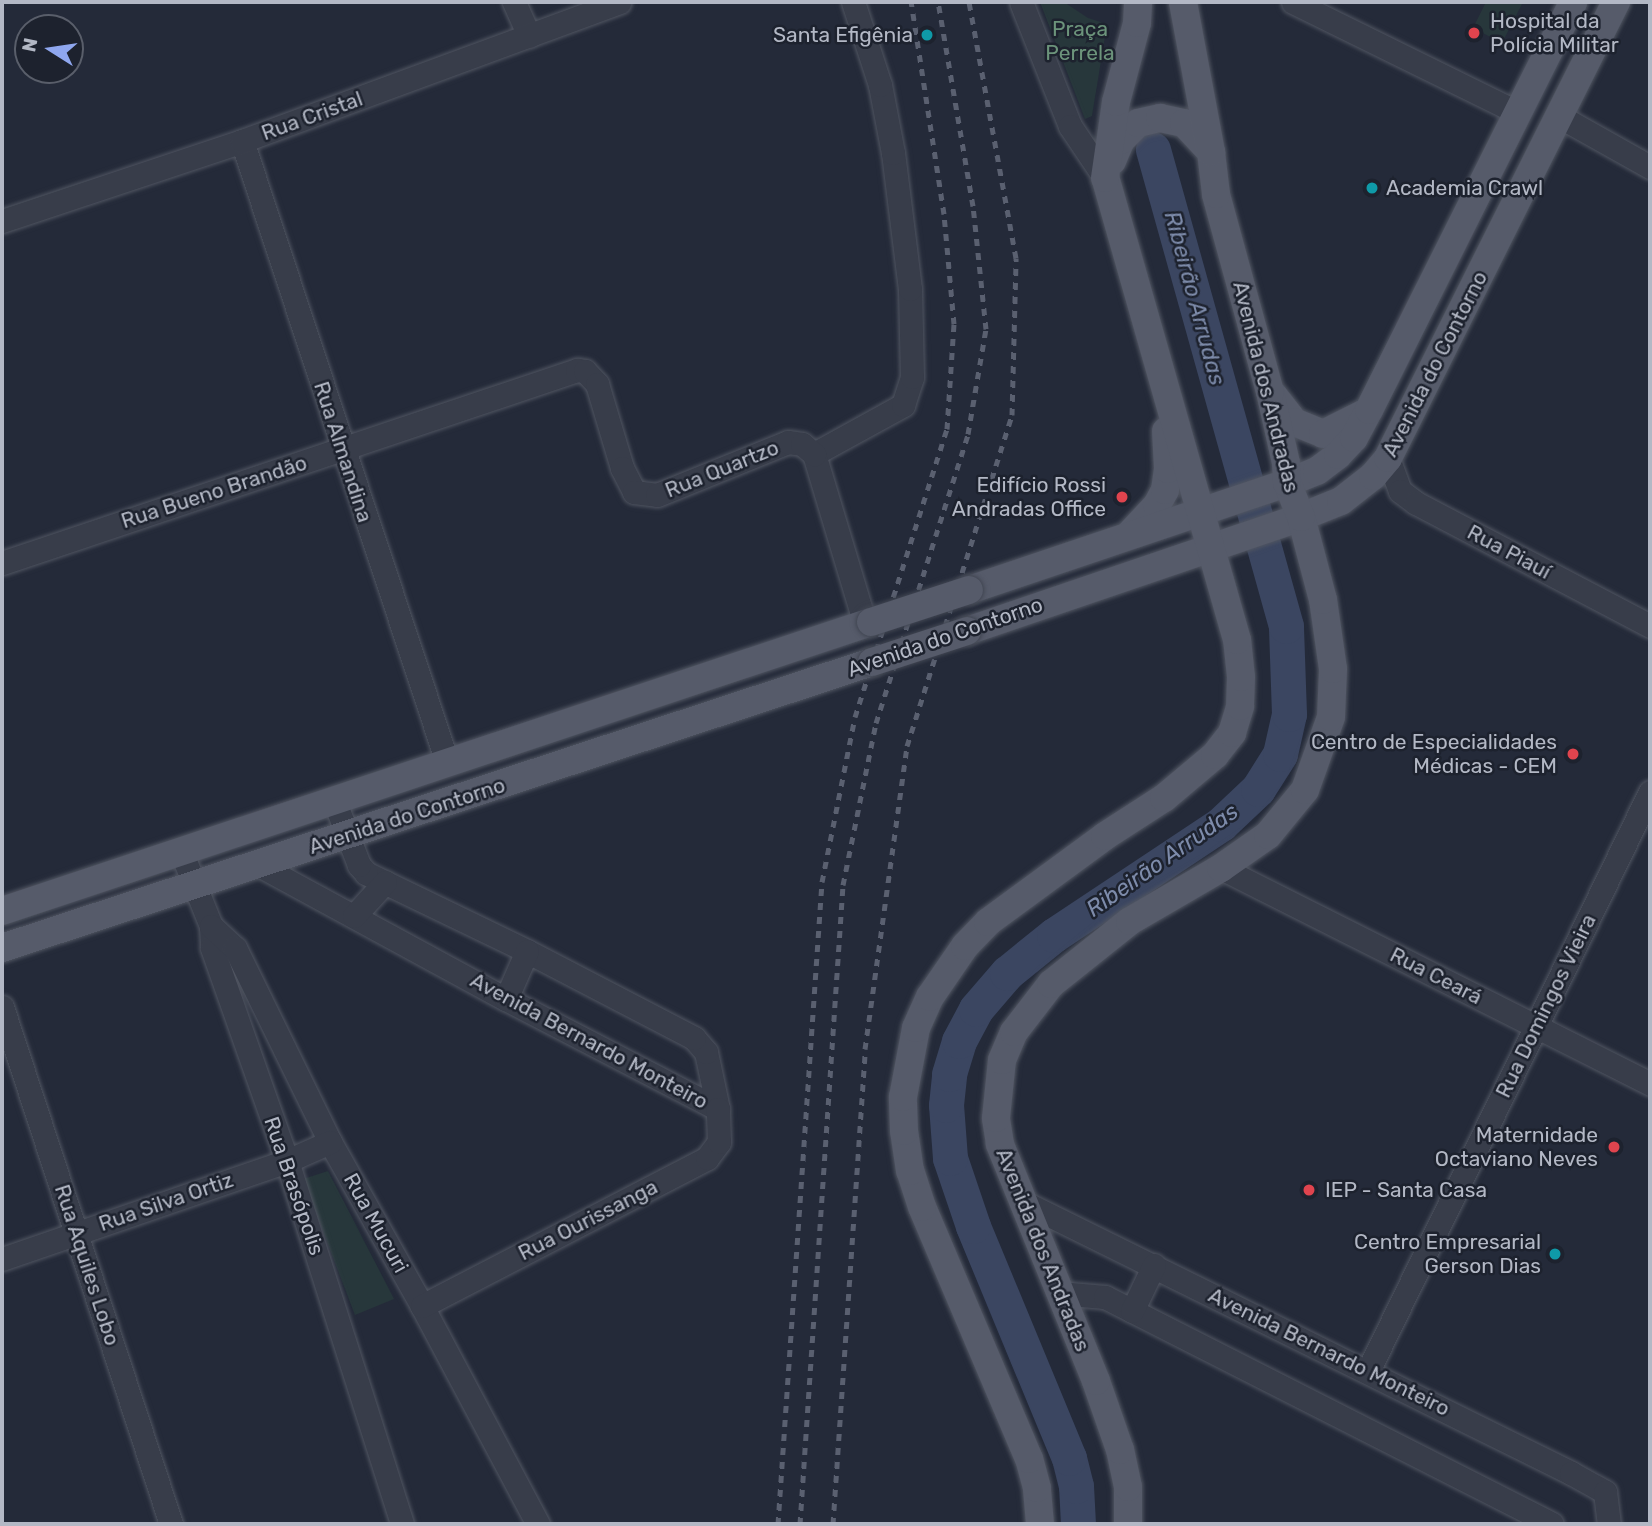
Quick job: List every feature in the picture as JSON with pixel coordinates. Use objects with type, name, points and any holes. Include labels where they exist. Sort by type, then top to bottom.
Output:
[{"type":"main road","points":[[1040,1524],[1037,1488],[1029,1459],[937,1247],[910,1171],[904,1131],[908,1061],[930,997],[946,970],[973,938],[1045,879],[1164,798],[1215,755],[1232,733],[1240,706],[1241,677],[1237,640],[1221,542],[1167,397],[1105,177],[1116,102],[1137,23],[1138,2]]},
{"type":"main road","name":"Avenida dos Andradas","points":[[1128,1524],[1128,1487],[1120,1450],[1096,1381],[1058,1293],[1000,1144],[996,1118],[1002,1060],[1014,1032],[1051,984],[1130,921],[1221,868],[1268,835],[1305,790],[1331,717],[1333,669],[1323,600],[1282,484],[1286,463],[1270,392],[1216,194],[1211,152],[1183,2]]},
{"type":"main road","name":"Avenida do Contorno","points":[[2,911],[1210,510],[1317,471],[1354,438],[1370,410],[1573,2]]},
{"type":"main road","name":"Avenida do Contorno","points":[[2,948],[967,631],[1296,518],[1356,492],[1388,458],[1616,2]]},
{"type":"main road","points":[[1533,81],[1535,95],[1540,104],[1559,116]]},
{"type":"main road","points":[[1517,113],[1529,117],[1540,130],[1542,150]]},
{"type":"main road","points":[[1105,177],[1121,140],[1138,123],[1160,118],[1184,123],[1211,152]]},
{"type":"main road","points":[[1270,392],[1294,422],[1323,434],[1370,410]]},
{"type":"main road","points":[[1126,538],[1157,505],[1165,490],[1168,469],[1167,397]]},
{"type":"street","points":[[514,2],[529,36]]},
{"type":"street","name":"Rua Cristal","points":[[2,221],[242,141],[619,2]]},
{"type":"street","points":[[853,2],[880,85],[893,153],[909,276],[912,377],[903,405],[814,454],[868,623]]},
{"type":"street","points":[[1021,2],[1070,126],[1105,177]]},
{"type":"street","points":[[1293,2],[1517,113]]},
{"type":"street","points":[[1559,116],[1650,167]]},
{"type":"street","name":"Rua Almandina","points":[[242,141],[447,762]]},
{"type":"street","name":"Rua Quartzo","points":[[585,371],[597,384],[622,468],[634,492],[657,495],[788,442],[802,444],[814,454]]},
{"type":"street","name":"Rua Bueno Brandão","points":[[2,563],[568,372],[585,371]]},
{"type":"street","name":"Rua Piauí","points":[[1388,458],[1400,491],[1416,503],[1650,626]]},
{"type":"street","name":"Rua Domingos Vieira","points":[[1368,1371],[1650,792]]},
{"type":"street","name":"Avenida Bernardo Monteiro","points":[[334,800],[362,869],[694,1038],[706,1052],[718,1109]]},
{"type":"street","name":"Rua Brasópolis","points":[[181,851],[211,926],[212,948],[287,1161],[402,1524]]},
{"type":"street","name":"Avenida Bernardo Monteiro","points":[[257,864],[506,999],[718,1109]]},
{"type":"street","name":"Rua Ceará","points":[[1221,868],[1650,1084]]},
{"type":"street","points":[[354,916],[385,882]]},
{"type":"street","name":"Rua Mucuri","points":[[211,926],[235,948],[330,1142],[422,1306],[538,1524]]},
{"type":"street","points":[[506,999],[527,951]]},
{"type":"street","name":"Rua Aquiles Lobo","points":[[2,1007],[171,1524]]},
{"type":"street","name":"Rua Ourissanga","points":[[422,1306],[707,1158],[719,1142],[718,1109]]},
{"type":"street","name":"Rua Silva Ortiz","points":[[2,1259],[287,1161],[330,1142]]},
{"type":"street","name":"Avenida Bernardo Monteiro","points":[[1021,1201],[1368,1371],[1605,1492],[1610,1524]]},
{"type":"street","points":[[1132,1311],[1154,1265]]},
{"type":"street","points":[[1058,1293],[1105,1297],[1552,1524]]},
{"type":"green space","name":"Praça Perrela","points":[[1040,2],[1064,2],[1088,18],[1107,24],[1092,116],[1085,119]]},
{"type":"green space","points":[[1486,2],[1523,2],[1502,43],[1473,28]]},
{"type":"green space","points":[[328,1171],[394,1299],[355,1315],[303,1179]]},
{"type":"waterway","name":"Ribeirão Arrudas","points":[[1078,1524],[1076,1486],[1069,1458],[973,1226],[950,1158],[946,1105],[949,1074],[959,1041],[976,1009],[1007,973],[1054,935],[1221,824],[1258,789],[1280,754],[1289,714],[1286,626],[1153,149]]},
{"type":"railway","points":[[778,1524],[822,882],[855,717],[947,429],[954,324],[944,214],[911,2]]},
{"type":"railway","points":[[800,1524],[843,885],[876,723],[968,434],[986,329],[973,206],[938,2]]},
{"type":"railway","points":[[833,1524],[865,1049],[907,746],[1012,415],[1016,258],[969,2]]},
{"type":"place","name":"Hospital da Polícia Militar","points":[[1474,33]]},
{"type":"place","name":"Santa Efigênia","points":[[927,35]]},
{"type":"place","name":"Academia Crawl","points":[[1372,188]]},
{"type":"place","name":"Edifício Rossi Andradas Office","points":[[1122,497]]},
{"type":"place","name":"Centro de Especialidades Médicas - CEM","points":[[1573,754]]},
{"type":"place","name":"Maternidade Octaviano Neves","points":[[1614,1147]]},
{"type":"place","name":"IEP - Santa Casa","points":[[1309,1190]]},
{"type":"place","name":"Centro Empresarial Gerson Dias","points":[[1555,1254]]}]
